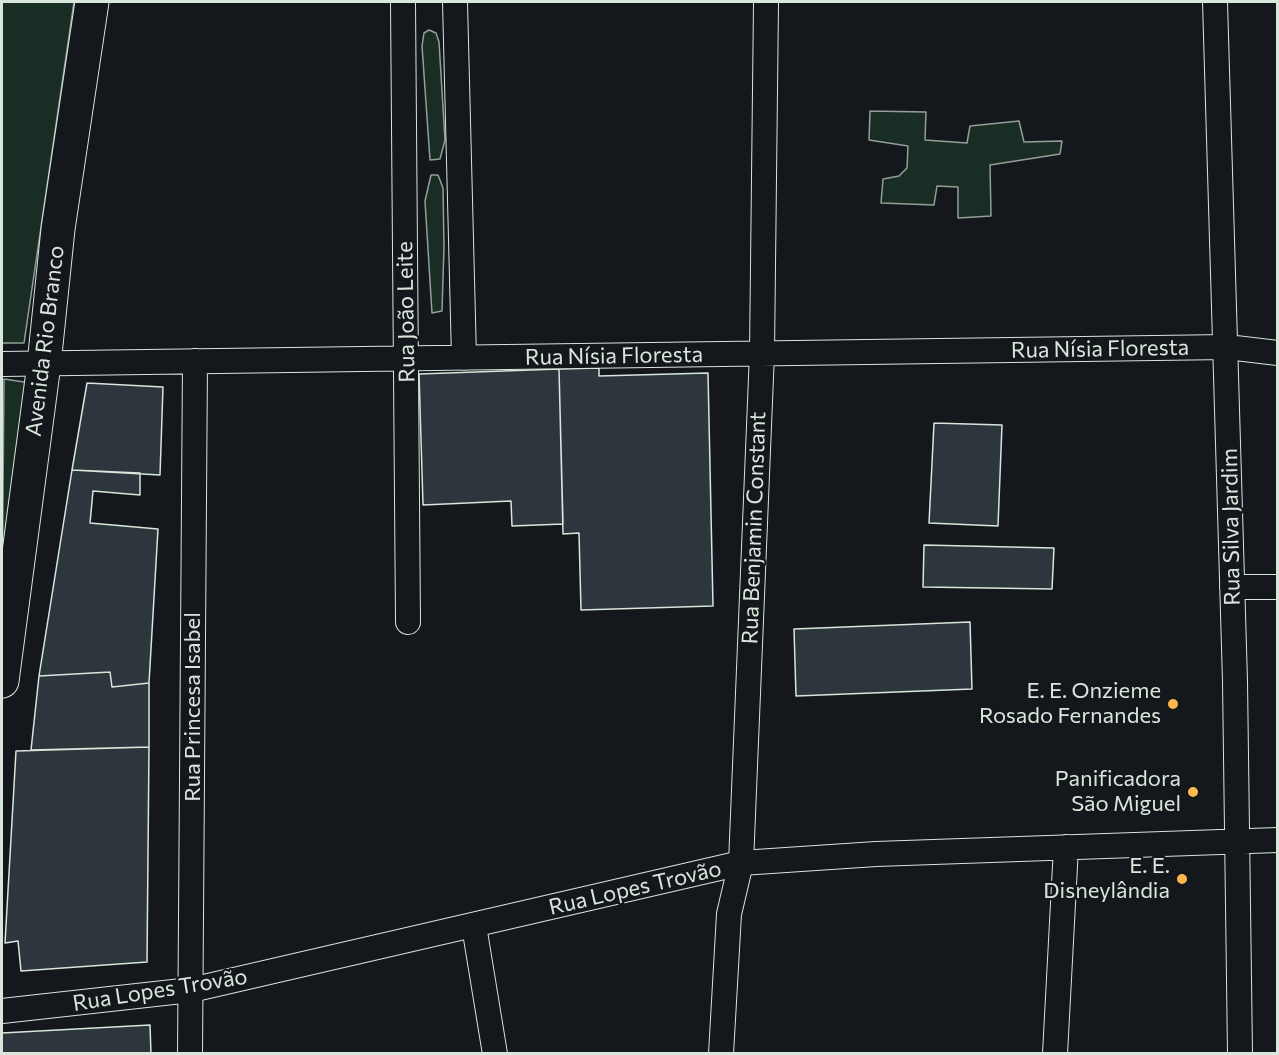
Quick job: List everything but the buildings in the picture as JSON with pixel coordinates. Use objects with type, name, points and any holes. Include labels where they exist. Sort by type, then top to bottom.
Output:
[{"type":"main road","name":"Avenida Rio Branco","points":[[2,681],[44,364],[58,229],[92,2]]},
{"type":"street","name":"Rua João Leite","points":[[403,2],[408,622]]},
{"type":"street","points":[[455,2],[464,358]]},
{"type":"street","name":"Rua Benjamin Constant","points":[[721,1053],[729,914],[741,863],[762,353],[766,2]]},
{"type":"street","name":"Rua Silva Jardim","points":[[1215,2],[1227,347],[1238,840],[1240,1053]]},
{"type":"street","name":"Rua Nísia Floresta","points":[[2,364],[1227,347],[1278,353]]},
{"type":"street","name":"Rua Nísia Floresta","points":[[1227,347],[1278,369]]},
{"type":"street","name":"Rua Princesa Isabel","points":[[190,1053],[195,362]]},
{"type":"street","points":[[1232,587],[1278,587]]},
{"type":"street","name":"Rua Lopes Trovão","points":[[2,1011],[191,990],[741,863],[1066,847],[1278,840]]},
{"type":"street","points":[[1055,1053],[1066,847]]},
{"type":"street","points":[[474,926],[495,1053]]},
{"type":"green space","points":[[2,2],[74,2],[24,343],[2,343]]},
{"type":"green space","points":[[429,30],[436,33],[439,42],[445,140],[440,159],[430,160],[422,46],[424,33]]},
{"type":"green space","points":[[870,111],[926,112],[925,140],[967,143],[970,126],[1019,121],[1024,142],[1062,141],[1060,154],[990,165],[991,216],[958,218],[958,187],[937,186],[934,205],[881,203],[883,179],[899,176],[907,168],[908,146],[869,140]]},
{"type":"green space","points":[[431,175],[438,175],[443,188],[444,247],[442,311],[432,313],[425,201]]},
{"type":"green space","points":[[4,379],[24,382],[31,393],[2,616]]},
{"type":"place","name":"E. E. Onzieme Rosado Fernandes","points":[[1173,704]]},
{"type":"place","name":"Panificadora São Miguel","points":[[1193,792]]},
{"type":"place","name":"E. E. Disneylândia","points":[[1182,879]]}]
